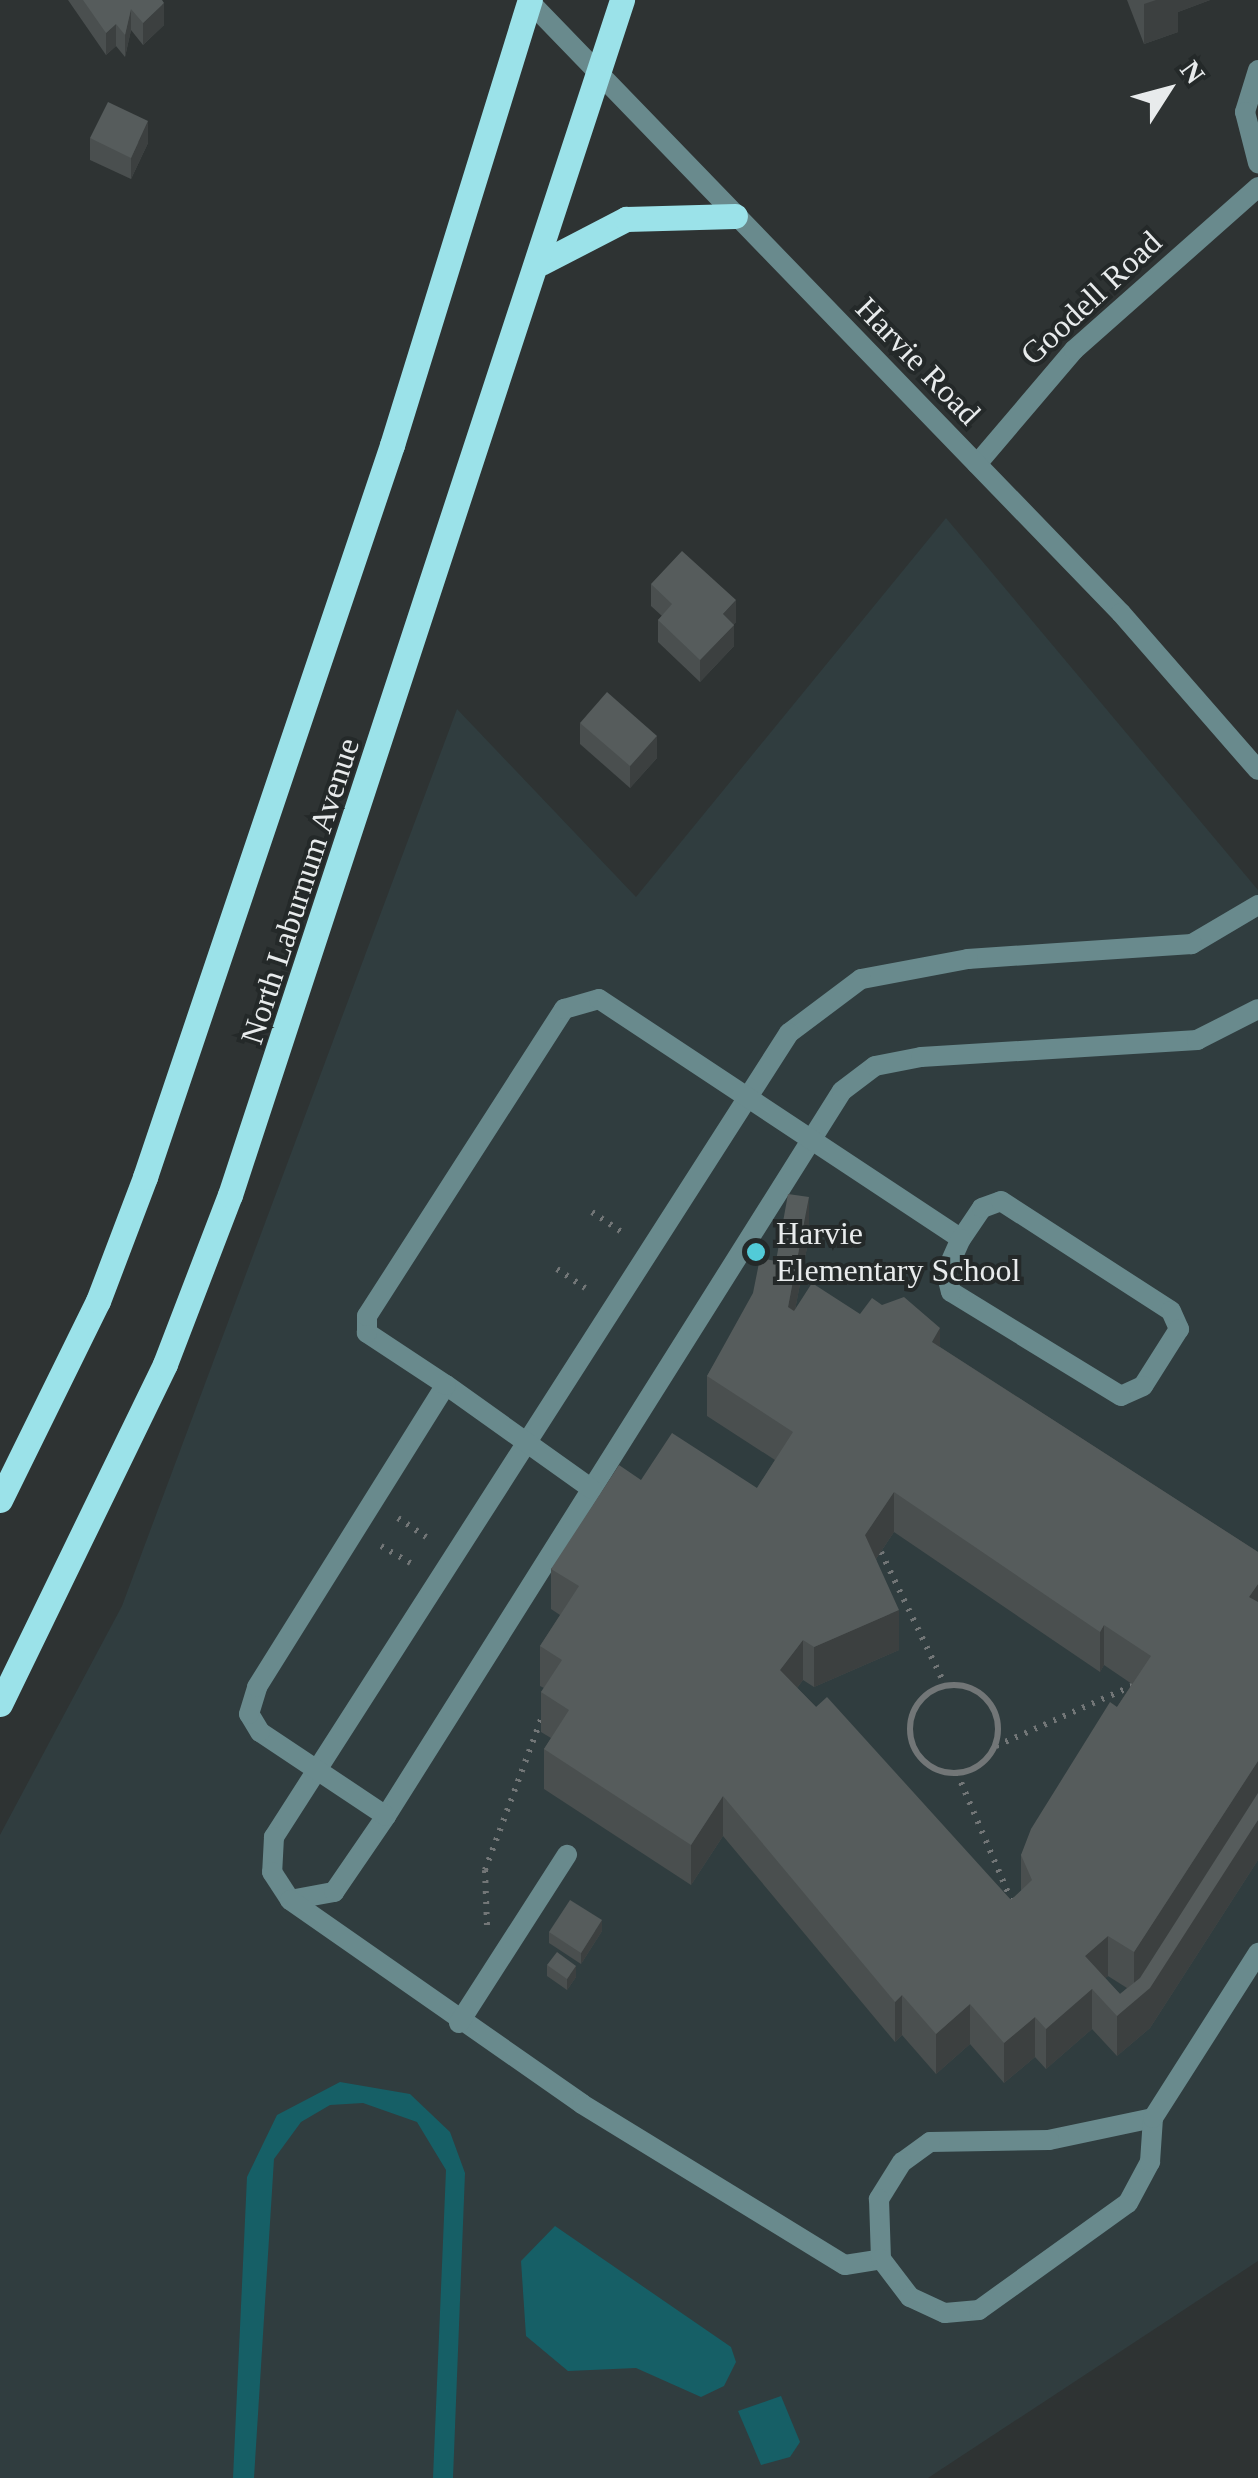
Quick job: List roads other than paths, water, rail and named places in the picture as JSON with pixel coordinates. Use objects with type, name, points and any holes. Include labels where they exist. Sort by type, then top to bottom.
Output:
[{"type":"main road","name":"North Laburnum Avenue","points":[[0,1500],[98,1300],[145,1178],[392,445],[529,0]]},
{"type":"main road","name":"North Laburnum Avenue","points":[[0,1704],[165,1364],[230,1195],[542,263],[622,0]]},
{"type":"main road","points":[[542,263],[626,219],[735,216]]},
{"type":"street","name":"Harvie Road","points":[[529,0],[976,464],[1258,770]]},
{"type":"street","points":[[1258,70],[1245,112],[1258,162]]},
{"type":"street","name":"Goodell Road","points":[[976,464],[1074,350],[1258,187]]},
{"type":"street","points":[[880,2258],[845,2265],[460,2023],[290,1900],[272,1872],[274,1837],[747,1093],[789,1033],[862,979],[968,959],[1192,944],[1258,905]]},
{"type":"street","points":[[592,1489],[367,1333],[367,1316],[564,1009],[600,999],[810,1134],[962,1239]]},
{"type":"street","points":[[290,1900],[334,1892],[729,1280],[810,1134],[875,1066],[1197,1040],[1258,1009]]},
{"type":"street","points":[[1001,1201],[1172,1310],[1179,1329],[1143,1386],[1121,1396],[951,1292],[946,1272],[962,1239],[982,1208],[1001,1201]]},
{"type":"street","points":[[386,1816],[260,1732],[250,1714],[257,1687],[446,1385]]},
{"type":"street","points":[[460,2023],[567,1855]]},
{"type":"street","points":[[1153,2118],[1049,2140],[930,2142],[902,2162],[880,2199],[880,2258],[910,2296],[945,2314],[979,2310],[1128,2203],[1150,2162],[1153,2118],[1258,1952]]},
{"type":"place","name":"Harvie Elementary School","points":[[756,1252]]}]
